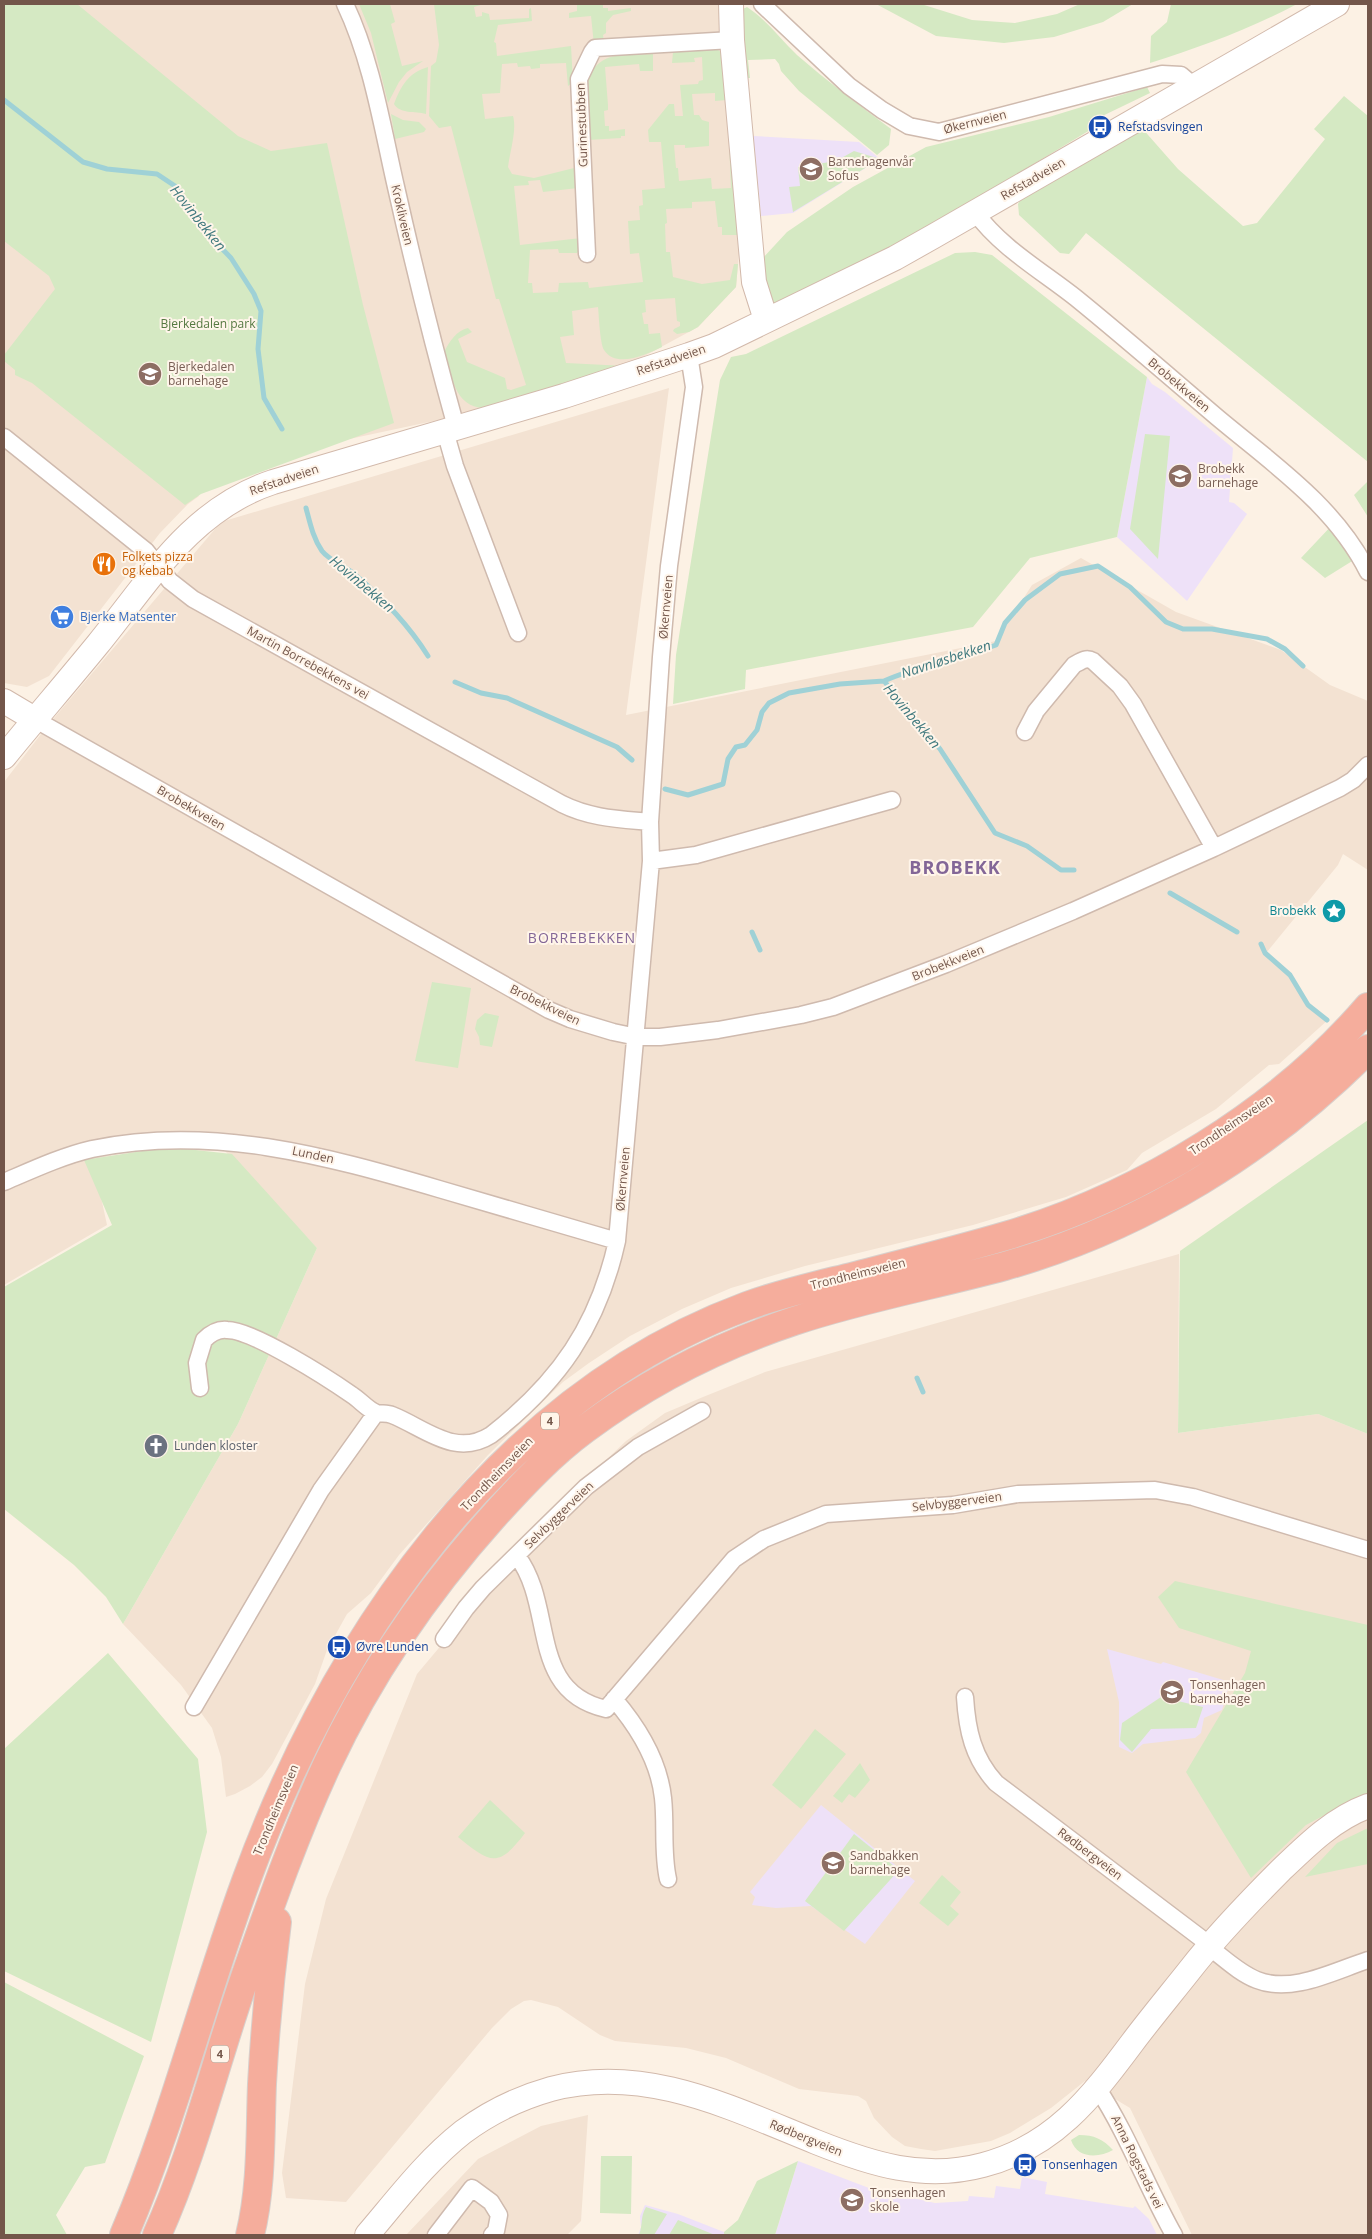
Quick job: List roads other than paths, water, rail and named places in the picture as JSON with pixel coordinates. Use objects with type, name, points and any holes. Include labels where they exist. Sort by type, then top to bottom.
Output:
[{"type":"highway","name":"Trondheimsveien","points":[[124,2235],[161,2137],[246,1882],[273,1814],[302,1752],[360,1642],[384,1606],[452,1520],[529,1438],[568,1406],[611,1375],[660,1346],[715,1319],[799,1289],[1006,1236],[1064,1218],[1148,1178],[1202,1146],[1282,1089],[1330,1046],[1368,1007]]},
{"type":"highway","name":"4","points":[[157,2235],[283,1873],[328,1764],[363,1695],[398,1635],[433,1588],[504,1505],[546,1462],[583,1431],[627,1400],[675,1370],[721,1348],[802,1318],[1009,1265],[1068,1245],[1126,1221],[1165,1202],[1218,1171],[1266,1138],[1313,1100],[1368,1049]]},
{"type":"highway","points":[[250,2235],[255,2214],[260,2163],[266,2001],[283,1873]]},
{"type":"street","name":"Krokliveien","points":[[345,4],[358,31],[372,83],[450,429],[455,466],[518,633]]},
{"type":"street","points":[[731,4],[732,40],[754,282],[766,320]]},
{"type":"street","name":"Økernveien","points":[[762,4],[849,86],[882,110],[909,126],[939,132],[1162,74],[1181,75],[1194,86]]},
{"type":"street","name":"Refstadveien","points":[[4,758],[160,567],[198,524],[226,504],[256,488],[564,396],[689,355],[895,258],[1337,4]]},
{"type":"street","name":"Gurinestubben","points":[[588,254],[579,78],[592,52],[595,48],[732,40]]},
{"type":"street","name":"Brobekkveien","points":[[975,212],[1001,240],[1076,298],[1312,497],[1352,542],[1368,572]]},
{"type":"street","name":"Økernveien","points":[[376,1413],[392,1415],[442,1440],[463,1445],[484,1440],[548,1381],[576,1347],[593,1316],[604,1289],[617,1241],[637,1037],[650,861],[650,822],[669,566],[694,387],[689,355]]},
{"type":"street","name":"Martin Borrebekkens vei","points":[[4,437],[146,551],[170,581],[193,599],[562,804],[581,813],[600,818],[650,822]]},
{"type":"street","points":[[1025,732],[1036,711],[1074,666],[1082,660],[1093,660],[1120,686],[1133,704],[1214,848]]},
{"type":"street","name":"Brobekkveien","points":[[4,701],[550,1010],[589,1026],[637,1037],[685,1036],[801,1016],[833,1007],[946,964],[1073,911],[1214,848],[1340,788],[1368,765]]},
{"type":"street","points":[[650,861],[696,855],[892,800]]},
{"type":"street","name":"Lunden","points":[[4,1182],[55,1161],[100,1148],[159,1141],[188,1140],[239,1143],[313,1154],[617,1241]]},
{"type":"street","points":[[194,1706],[321,1490],[376,1413],[354,1395],[310,1368],[268,1345],[244,1334],[228,1330],[215,1332],[204,1340],[200,1346],[197,1363],[200,1388]]},
{"type":"street","name":"Selvbyggerveien","points":[[444,1640],[466,1608],[563,1508],[623,1457],[702,1410]]},
{"type":"street","name":"Selvbyggerveien","points":[[517,1556],[531,1577],[548,1651],[556,1675],[562,1683],[592,1706],[606,1709],[734,1559],[764,1539],[826,1514],[953,1505],[1018,1494],[1154,1490],[1193,1497],[1368,1550]]},
{"type":"street","name":"Rødbergveien","points":[[965,1697],[970,1740],[985,1771],[996,1783],[1210,1946]]},
{"type":"street","points":[[614,1700],[633,1724],[648,1750],[658,1774],[663,1799],[664,1856],[668,1879]]},
{"type":"street","name":"Rødbergveien","points":[[367,2235],[436,2155],[462,2132],[514,2101],[570,2084],[602,2080],[639,2082],[688,2092],[856,2158],[905,2171],[928,2172],[980,2166],[1025,2150],[1072,2116],[1098,2089],[1210,1946],[1244,1908],[1320,1833],[1342,1818],[1368,1806]]},
{"type":"street","points":[[1210,1946],[1257,1980],[1287,1985],[1368,1960]]},
{"type":"street","name":"Anna Rogstads vei","points":[[1098,2089],[1115,2116],[1158,2207],[1174,2235]]},
{"type":"street","points":[[436,2235],[472,2188],[491,2202],[499,2215],[496,2231],[492,2235]]},
{"type":"waterway","name":"Hovinbekken","points":[[4,100],[83,162],[107,169],[157,174],[175,186],[206,232],[231,258],[254,294],[261,311],[258,349],[264,398],[282,429]]},
{"type":"waterway","name":"Hovinbekken","points":[[306,508],[314,536],[322,551],[353,573],[375,592],[403,622],[428,656]]},
{"type":"waterway","name":"Navnløsbekken","points":[[884,681],[996,645],[1005,623],[1025,600],[1060,574],[1098,566],[1130,587],[1166,622],[1183,629],[1212,629],[1267,639],[1285,649],[1303,666]]},
{"type":"waterway","name":"Hovinbekken","points":[[665,789],[688,795],[723,784],[728,759],[736,747],[745,745],[757,730],[762,712],[769,703],[789,693],[840,684],[884,681],[940,749],[995,833],[1027,846],[1061,870],[1074,870]]},
{"type":"waterway","name":"Hovinbekken","points":[[455,682],[481,693],[507,698],[617,747],[632,760]]},
{"type":"waterway","name":"Hovinbekken","points":[[1170,893],[1237,932]]},
{"type":"waterway","points":[[752,932],[760,950]]},
{"type":"waterway","name":"Hovinbekken","points":[[1261,944],[1265,953],[1290,975],[1308,1005],[1327,1020]]},
{"type":"waterway","points":[[917,1378],[923,1392]]},
{"type":"place","name":"Refstadsvingen","points":[[1100,127]]},
{"type":"place","name":"Barnehagenvår Sofus","points":[[811,169]]},
{"type":"place","name":"Bjerkedalen barnehage","points":[[150,374]]},
{"type":"place","name":"Brobekk barnehage","points":[[1180,476]]},
{"type":"place","name":"Folkets pizza og kebab","points":[[104,564]]},
{"type":"place","name":"Bjerke Matsenter","points":[[62,617]]},
{"type":"place","name":"Brobekk","points":[[1334,911]]},
{"type":"place","name":"Lunden kloster","points":[[156,1446]]},
{"type":"place","name":"Øvre Lunden","points":[[339,1647]]},
{"type":"place","name":"Tonsenhagen barnehage","points":[[1172,1692]]},
{"type":"place","name":"Sandbakken barnehage","points":[[833,1863]]},
{"type":"place","name":"Tonsenhagen","points":[[1025,2165]]},
{"type":"place","name":"Tonsenhagen skole","points":[[852,2200]]},
{"type":"district","name":"BROBEKK","points":[[955,868]]},
{"type":"district","name":"BORREBEKKEN","points":[[582,938]]},
{"type":"park label","name":"Bjerkedalen park","points":[[208,324]]}]
